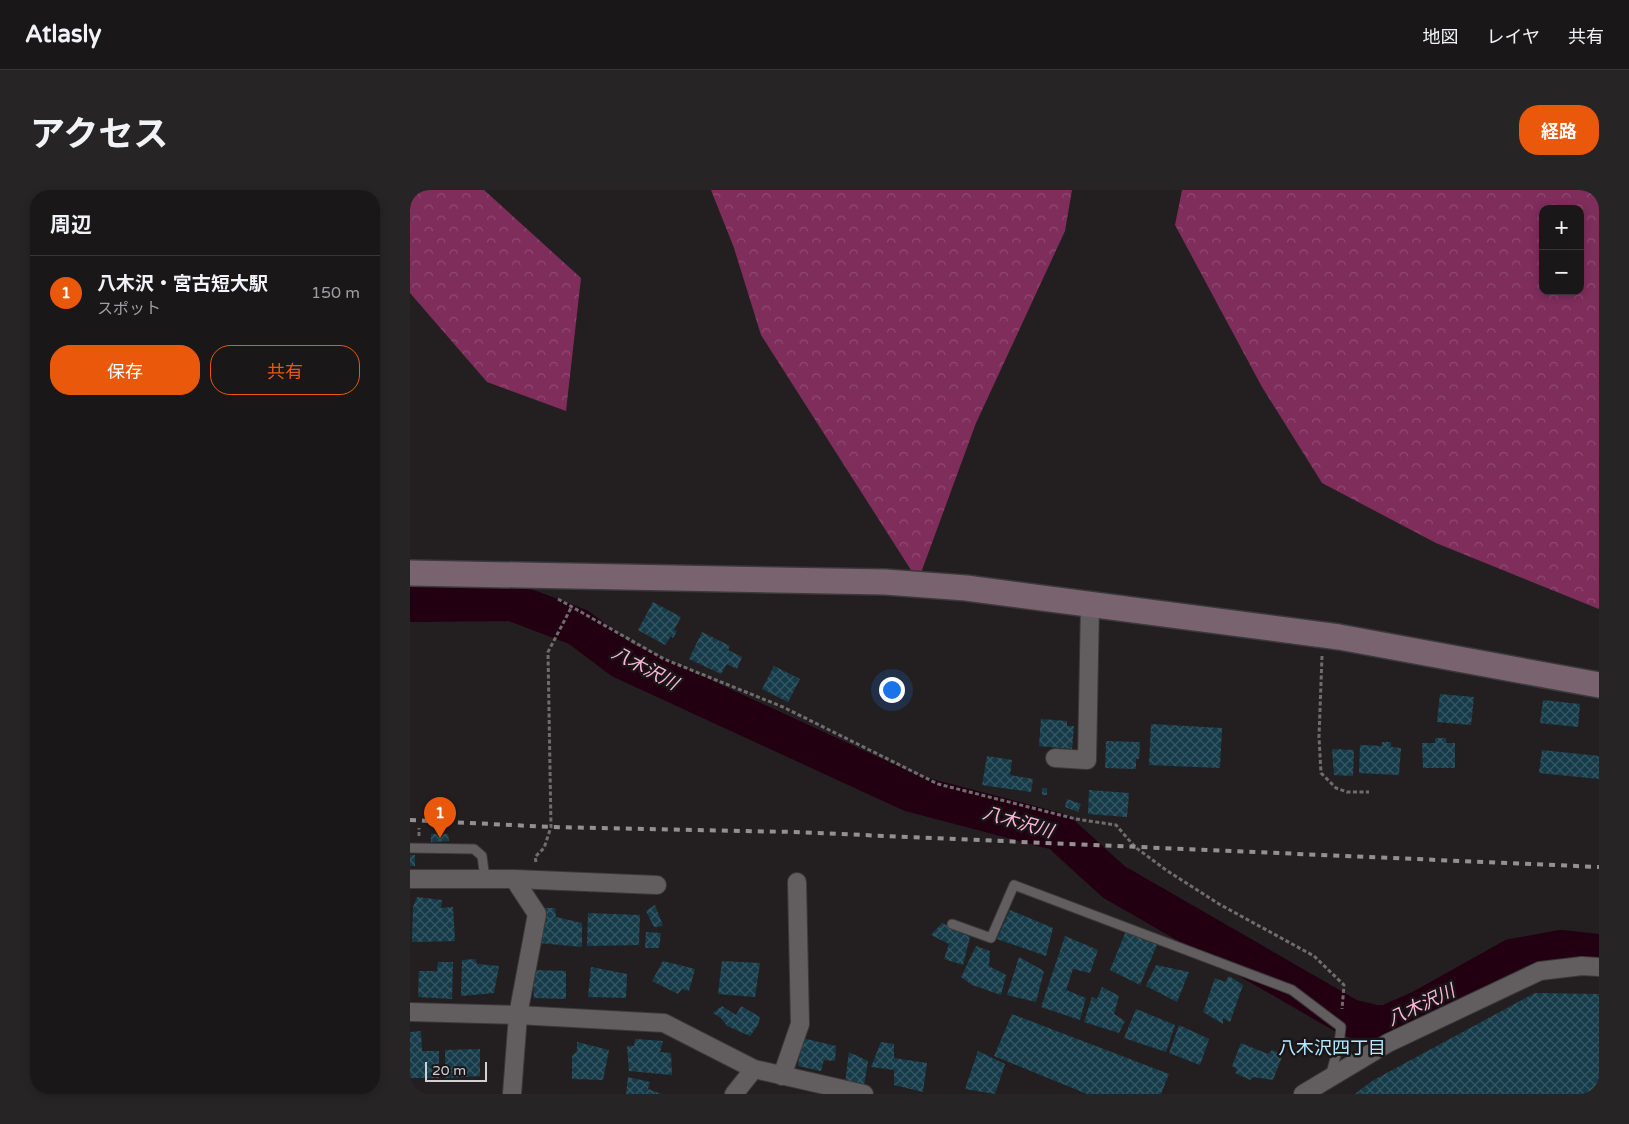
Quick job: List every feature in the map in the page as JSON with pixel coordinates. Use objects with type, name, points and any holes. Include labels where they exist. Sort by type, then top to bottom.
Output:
[{"type":"street","points":[[410,573],[885,582],[966,588],[1339,637],[1599,685]]},
{"type":"street","points":[[1055,758],[1087,760],[1090,605]]},
{"type":"street","points":[[410,879],[514,879],[656,885]]},
{"type":"street","points":[[512,1094],[518,1015],[537,914],[514,879]]},
{"type":"street","points":[[782,1076],[800,1024],[797,882]]},
{"type":"street","points":[[1303,1094],[1388,1043],[1540,971],[1582,966],[1599,967]]},
{"type":"street","points":[[410,1012],[518,1015],[664,1023],[754,1069],[864,1094]]},
{"type":"street","points":[[734,1094],[754,1069]]},
{"type":"lane","points":[[410,848],[474,849],[482,856],[485,879]]},
{"type":"lane","points":[[952,924],[990,938],[1014,885],[1292,990],[1341,1027],[1339,1044],[1330,1078]]},
{"type":"path","points":[[538,576],[552,596],[664,659],[783,707],[938,784],[1076,819],[1116,825],[1135,847],[1166,870],[1219,904],[1314,956],[1344,984],[1341,1027]]},
{"type":"path","points":[[539,880],[536,858],[544,848],[551,827],[548,652],[571,608]]},
{"type":"path","points":[[1322,648],[1319,737],[1321,772],[1336,788],[1347,792],[1369,792]]},
{"type":"green space","points":[[410,190],[484,190],[581,278],[566,411],[487,382],[410,293]]},
{"type":"green space","points":[[711,190],[1072,190],[1065,231],[976,423],[918,581],[761,335],[734,248]]},
{"type":"green space","points":[[1182,190],[1599,190],[1599,609],[1436,543],[1322,483],[1262,387],[1175,225]]},
{"type":"building","points":[[653,602],[681,617],[674,630],[677,631],[673,638],[671,636],[665,645],[638,630]]},
{"type":"building","points":[[702,632],[730,646],[728,650],[742,657],[737,669],[727,664],[721,674],[689,659]]},
{"type":"building","points":[[774,666],[800,679],[788,702],[762,689]]},
{"type":"building","points":[[1440,694],[1474,697],[1471,725],[1437,722]]},
{"type":"building","points":[[1543,700],[1580,704],[1578,727],[1540,723]]},
{"type":"building","points":[[1041,719],[1067,721],[1067,726],[1074,726],[1072,749],[1039,746]]},
{"type":"building","points":[[1151,724],[1222,728],[1220,768],[1149,765]]},
{"type":"building","points":[[1435,738],[1446,738],[1446,743],[1455,743],[1455,768],[1423,768],[1422,743],[1435,743]]},
{"type":"building","points":[[1106,741],[1140,742],[1139,759],[1136,759],[1136,769],[1105,768]]},
{"type":"building","points":[[1382,742],[1391,742],[1391,747],[1401,748],[1399,775],[1359,773],[1360,745],[1382,746]]},
{"type":"building","points":[[1332,749],[1354,750],[1353,776],[1334,775]]},
{"type":"building","points":[[1542,750],[1599,756],[1599,779],[1539,773]]},
{"type":"building","points":[[987,756],[1012,760],[1010,775],[1033,779],[1031,792],[982,785]]},
{"type":"building","points":[[1042,788],[1047,788],[1047,795],[1042,795]]},
{"type":"building","points":[[1089,790],[1129,793],[1127,817],[1088,814]]},
{"type":"building","points":[[1067,799],[1081,804],[1078,812],[1065,807]]},
{"type":"building","points":[[431,834],[448,834],[449,841],[431,842]]},
{"type":"building","points":[[410,855],[415,855],[415,866],[410,866]]},
{"type":"building","points":[[417,897],[442,900],[441,908],[453,907],[455,941],[412,942],[413,907]]},
{"type":"building","points":[[655,905],[663,926],[654,927],[646,911]]},
{"type":"building","points":[[537,908],[555,908],[556,917],[582,923],[582,947],[539,943]]},
{"type":"building","points":[[1010,910],[1053,928],[1046,956],[997,939]]},
{"type":"building","points":[[588,913],[640,915],[639,945],[587,946]]},
{"type":"building","points":[[942,923],[970,937],[963,965],[944,959],[949,944],[931,935]]},
{"type":"building","points":[[1126,931],[1157,945],[1140,985],[1110,970]]},
{"type":"building","points":[[646,932],[661,933],[659,948],[645,948]]},
{"type":"building","points":[[1065,936],[1098,950],[1090,973],[1073,969],[1066,990],[1086,998],[1080,1020],[1041,1007]]},
{"type":"building","points":[[976,946],[990,951],[989,966],[1006,975],[1001,995],[972,985],[961,977]]},
{"type":"building","points":[[1019,957],[1044,971],[1036,1002],[1007,995]]},
{"type":"building","points":[[475,959],[477,964],[499,966],[494,993],[461,996],[462,960]]},
{"type":"building","points":[[663,961],[695,969],[689,991],[682,989],[678,994],[652,981]]},
{"type":"building","points":[[722,961],[760,963],[755,997],[718,994]]},
{"type":"building","points":[[438,962],[453,962],[452,999],[418,997],[419,971],[437,971]]},
{"type":"building","points":[[1156,965],[1189,972],[1177,1002],[1146,986]]},
{"type":"building","points":[[591,967],[627,974],[626,998],[588,997]]},
{"type":"building","points":[[532,970],[566,971],[566,999],[534,998]]},
{"type":"building","points":[[1229,976],[1243,985],[1230,1022],[1223,1018],[1223,1024],[1203,1012],[1215,978],[1225,982]]},
{"type":"building","points":[[1102,987],[1119,996],[1114,1014],[1125,1021],[1119,1033],[1084,1022],[1092,997],[1097,999]]},
{"type":"building","points":[[1535,993],[1599,994],[1599,1094],[1355,1094],[1372,1081]]},
{"type":"building","points":[[722,1006],[736,1015],[741,1006],[760,1017],[758,1025],[750,1036],[727,1026],[721,1018],[713,1013]]},
{"type":"building","points":[[1136,1009],[1175,1025],[1166,1052],[1124,1038]]},
{"type":"building","points":[[1012,1014],[1169,1074],[1161,1094],[1087,1094],[994,1056]]},
{"type":"building","points":[[1179,1025],[1209,1039],[1200,1065],[1169,1053]]},
{"type":"building","points":[[421,1031],[422,1051],[439,1051],[439,1078],[410,1078],[410,1032]]},
{"type":"building","points":[[802,1038],[836,1046],[835,1061],[824,1060],[821,1071],[798,1066]]},
{"type":"building","points":[[635,1039],[663,1041],[660,1052],[671,1053],[672,1075],[629,1071],[627,1046],[634,1046]]},
{"type":"building","points":[[577,1042],[609,1050],[603,1080],[572,1079],[572,1056],[577,1051]]},
{"type":"building","points":[[881,1042],[894,1044],[894,1058],[927,1063],[923,1092],[894,1085],[894,1070],[871,1067]]},
{"type":"building","points":[[1241,1043],[1268,1054],[1272,1050],[1283,1054],[1273,1080],[1253,1077],[1250,1080],[1235,1073],[1237,1069],[1232,1066]]},
{"type":"building","points":[[480,1049],[480,1076],[445,1078],[445,1050]]},
{"type":"building","points":[[978,1051],[1005,1064],[995,1094],[965,1089]]},
{"type":"building","points":[[849,1052],[868,1061],[864,1086],[845,1083]]},
{"type":"building","points":[[628,1077],[650,1082],[648,1089],[662,1094],[626,1094]]},
{"type":"waterway","name":"八木沢川","points":[[410,603],[512,602],[578,627],[622,660],[911,793],[1059,832],[1114,882],[1350,1018],[1375,1024],[1387,1024],[1419,1010],[1512,958],[1561,949],[1599,953]]},
{"type":"railway","points":[[410,820],[551,827],[794,832],[1599,867]]},
{"type":"place","name":"八木沢・宮古短大駅","points":[[440,838]]},
{"type":"district","name":"八木沢四丁目","points":[[1332,1048]]}]
